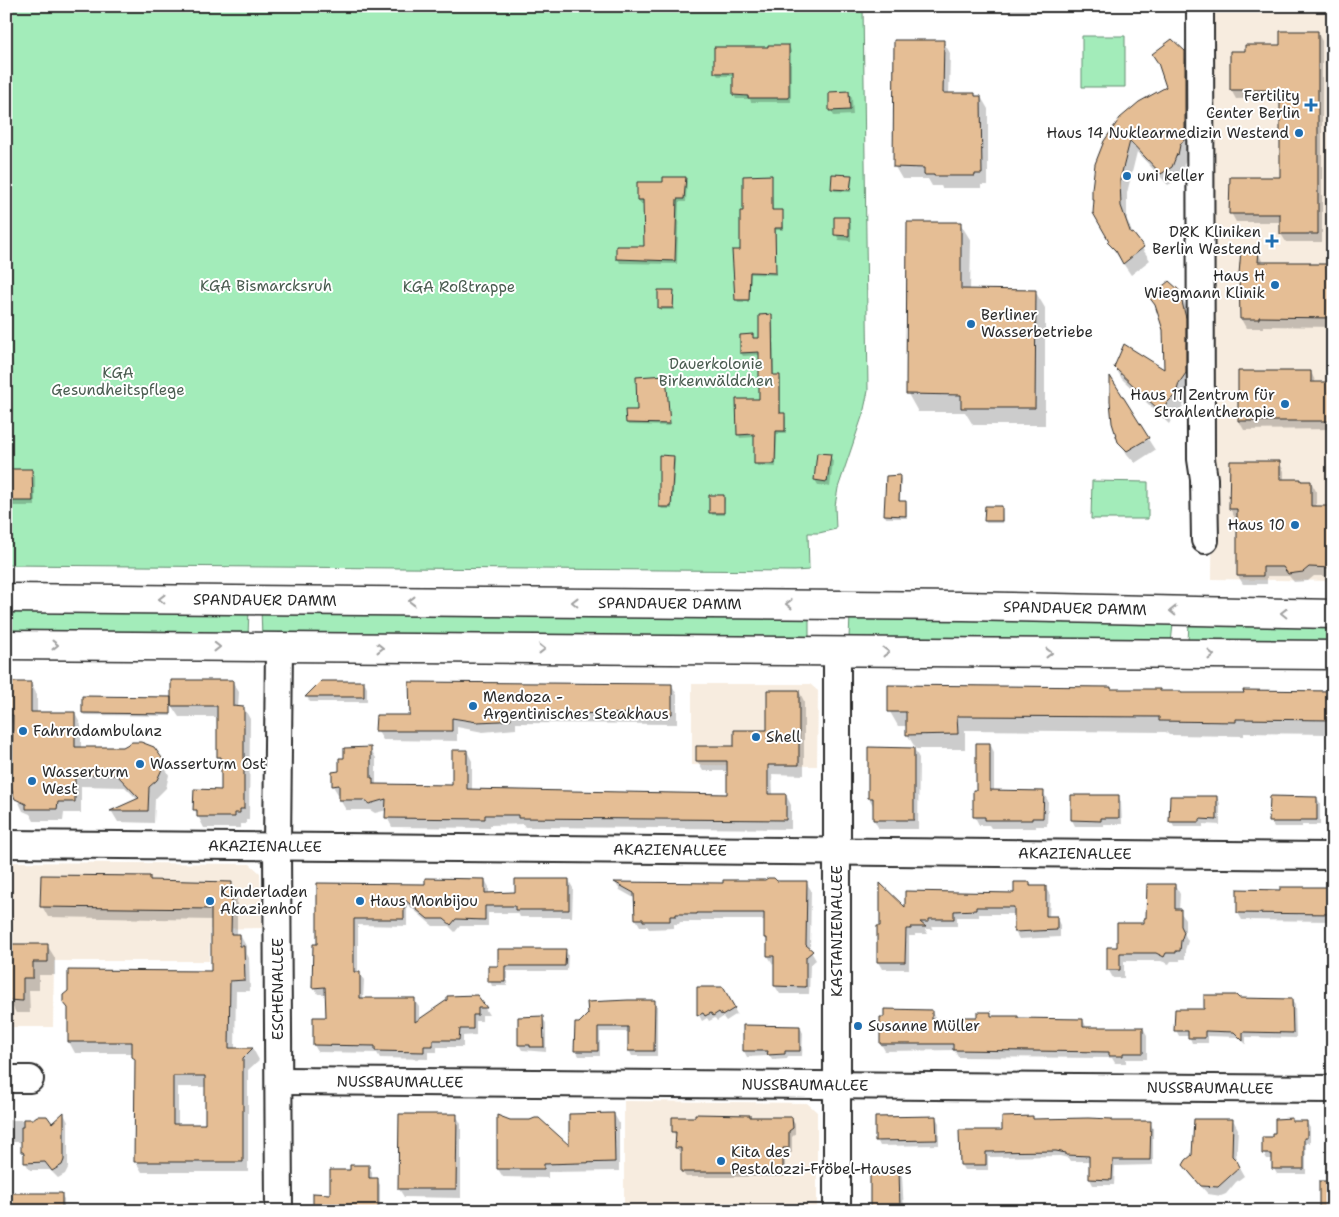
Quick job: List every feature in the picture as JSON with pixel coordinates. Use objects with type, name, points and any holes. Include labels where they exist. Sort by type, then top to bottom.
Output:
[{"type":"main road","name":"SPANDAUER DAMM","points":[[6,598],[955,606],[1333,614]]},
{"type":"main road","points":[[6,645],[1333,656]]},
{"type":"street","points":[[1200,6],[1201,459],[1204,479],[1205,540]]},
{"type":"street","name":"ESCHENALLEE","points":[[279,1211],[277,846],[280,647]]},
{"type":"street","name":"KASTANIENALLEE","points":[[836,1211],[838,1085],[838,651]]},
{"type":"street","name":"AKAZIENALLEE","points":[[6,844],[1333,856]]},
{"type":"street","name":"NUSSBAUMALLEE","points":[[278,1081],[1333,1089]]},
{"type":"shaded area","name":"DRK Kliniken Berlin Westend","points":[[1208,6],[1333,6],[1333,581],[1212,579],[1213,474]]},
{"type":"shaded area","points":[[692,684],[810,684],[818,691],[817,766],[692,765]]},
{"type":"shaded area","points":[[7,862],[250,864],[260,873],[262,928],[210,929],[209,961],[54,961],[53,1027],[7,1027]]},
{"type":"shaded area","name":"Kita des Pestalozzi-Fröbel-Hauses","points":[[624,1101],[807,1103],[817,1112],[817,1211],[624,1210]]},
{"type":"green space","points":[[6,6],[863,6],[868,391],[863,414],[838,488],[835,506],[836,529],[819,533],[808,533],[809,570],[6,565]]},
{"type":"green space","points":[[1082,6],[1173,6],[1173,9],[1082,8]]},
{"type":"green space","points":[[1082,36],[1125,36],[1125,87],[1082,87]]},
{"type":"green space","points":[[1092,481],[1148,482],[1148,519],[1091,519]]},
{"type":"green space","points":[[6,607],[249,609],[248,637],[6,635]]},
{"type":"green space","points":[[261,609],[809,613],[809,642],[262,638]]},
{"type":"green space","points":[[850,615],[1173,624],[1171,643],[849,638]]},
{"type":"green space","points":[[1189,624],[1333,624],[1333,646],[1188,641]]},
{"type":"building","name":"Haus 14 Nuklearmedizin Westend","points":[[1280,31],[1318,31],[1318,234],[1280,234],[1280,214],[1229,214],[1230,177],[1280,177],[1280,90],[1230,90],[1230,51],[1245,51],[1245,45],[1280,45]]},
{"type":"building","points":[[1172,39],[1185,51],[1185,139],[1180,145],[1178,155],[1172,167],[1161,174],[1130,141],[1120,180],[1121,206],[1131,234],[1133,233],[1144,247],[1123,264],[1116,251],[1107,242],[1109,241],[1093,213],[1094,200],[1092,200],[1092,189],[1095,164],[1104,141],[1120,118],[1139,102],[1166,87],[1158,63],[1152,54]]},
{"type":"building","points":[[894,40],[944,40],[943,93],[975,93],[975,96],[981,96],[982,174],[975,174],[975,176],[934,176],[924,175],[924,168],[893,167]]},
{"type":"building","points":[[768,45],[789,45],[789,98],[748,98],[748,96],[733,95],[733,73],[714,73],[714,47],[768,47]]},
{"type":"building","points":[[849,91],[850,110],[829,111],[829,92]]},
{"type":"building","points":[[832,174],[852,175],[850,190],[831,189]]},
{"type":"building","points":[[772,175],[772,210],[783,210],[783,228],[775,228],[776,273],[750,272],[749,300],[735,300],[732,250],[740,250],[740,211],[743,211],[743,176]]},
{"type":"building","points":[[663,177],[686,177],[684,199],[677,199],[675,261],[616,259],[616,246],[644,246],[643,200],[637,200],[637,182],[663,182]]},
{"type":"building","points":[[834,217],[849,217],[849,236],[834,235]]},
{"type":"building","name":"Berliner Wasserbetriebe","points":[[907,222],[961,222],[961,289],[1036,290],[1035,408],[961,408],[961,395],[906,394]]},
{"type":"building","name":"Haus H Wiegmann Klinik","points":[[1241,250],[1259,250],[1258,262],[1333,264],[1333,318],[1259,317],[1259,319],[1240,319],[1239,274]]},
{"type":"building","points":[[1169,281],[1179,290],[1186,318],[1186,373],[1179,383],[1176,394],[1167,403],[1162,413],[1114,367],[1124,344],[1164,369],[1163,330],[1155,305],[1149,297]]},
{"type":"building","points":[[658,290],[674,290],[673,308],[658,308]]},
{"type":"building","points":[[772,314],[773,375],[780,375],[780,413],[785,413],[785,431],[776,431],[775,464],[754,464],[754,434],[737,435],[736,399],[759,399],[759,352],[740,353],[740,335],[753,334],[753,338],[759,338],[759,315]]},
{"type":"building","name":"Haus 11 Zentrum für Strahlentherapie","points":[[1238,371],[1311,371],[1311,382],[1333,382],[1333,421],[1238,421]]},
{"type":"building","points":[[666,375],[670,424],[626,423],[625,410],[637,410],[636,377]]},
{"type":"building","points":[[1110,376],[1149,438],[1127,451],[1118,442],[1112,423]]},
{"type":"building","points":[[817,453],[831,454],[827,482],[814,480]]},
{"type":"building","points":[[659,455],[674,456],[671,507],[659,507]]},
{"type":"building","name":"Haus 10","points":[[1230,461],[1280,461],[1280,479],[1311,481],[1311,506],[1333,506],[1333,568],[1309,567],[1303,572],[1288,574],[1283,567],[1263,567],[1263,576],[1237,576],[1237,509],[1229,509]]},
{"type":"building","points":[[6,469],[32,469],[33,501],[6,501]]},
{"type":"building","points":[[900,475],[899,501],[906,501],[906,516],[884,515],[886,476]]},
{"type":"building","points":[[709,495],[724,495],[724,513],[709,513]]},
{"type":"building","points":[[985,506],[1002,506],[1002,521],[984,521]]},
{"type":"building","points":[[171,680],[233,680],[233,706],[244,707],[244,809],[240,809],[240,813],[235,813],[235,817],[197,817],[197,810],[193,810],[194,789],[221,790],[221,757],[217,757],[217,706],[171,706]]},
{"type":"building","points":[[321,681],[364,681],[364,697],[305,697]]},
{"type":"building","points":[[6,682],[31,682],[31,712],[75,712],[75,747],[123,747],[132,742],[141,742],[154,747],[162,758],[163,767],[157,780],[149,787],[148,811],[110,811],[139,798],[117,775],[75,775],[75,802],[58,802],[57,809],[26,809],[26,804],[15,799],[7,778],[12,778],[13,715],[6,715]]},
{"type":"building","points":[[409,682],[672,684],[672,714],[511,713],[511,719],[500,721],[477,722],[452,718],[452,731],[375,731],[376,715],[410,715]]},
{"type":"building","points":[[888,685],[1111,687],[1111,689],[1160,689],[1160,691],[1181,691],[1181,693],[1244,693],[1243,690],[1333,691],[1333,720],[1236,719],[1236,722],[1159,721],[1159,717],[957,716],[958,734],[906,735],[906,712],[888,712]]},
{"type":"building","points":[[767,690],[799,690],[799,765],[768,765],[768,794],[786,794],[786,820],[518,818],[518,815],[485,815],[485,819],[385,818],[386,799],[369,804],[364,800],[339,800],[339,785],[332,786],[332,772],[339,771],[339,758],[344,758],[344,748],[371,747],[371,778],[373,778],[373,784],[452,785],[452,750],[467,750],[467,789],[727,794],[727,761],[696,761],[696,746],[734,746],[734,730],[767,730]]},
{"type":"building","points":[[82,696],[171,697],[171,714],[82,713]]},
{"type":"building","points":[[976,743],[990,743],[990,790],[1044,791],[1043,818],[1032,818],[1032,820],[985,820],[985,817],[973,817],[973,790],[976,790]]},
{"type":"building","points":[[868,747],[914,748],[914,820],[873,820],[873,798],[868,798]]},
{"type":"building","points":[[1071,795],[1119,795],[1119,818],[1101,818],[1101,821],[1071,820]]},
{"type":"building","points":[[1170,796],[1217,796],[1217,820],[1200,819],[1200,822],[1169,822]]},
{"type":"building","points":[[1270,796],[1317,797],[1317,820],[1269,822]]},
{"type":"building","points":[[41,875],[150,876],[150,880],[232,882],[231,934],[240,934],[240,946],[244,946],[245,980],[230,981],[229,1048],[253,1048],[243,1058],[243,1162],[134,1162],[135,1059],[132,1057],[132,1042],[68,1042],[68,1008],[63,1002],[63,995],[68,991],[68,970],[211,971],[211,909],[40,907]],"holes":[[[173,1076],[205,1076],[205,1124],[173,1124]]]},
{"type":"building","points":[[425,878],[485,879],[485,893],[515,892],[515,879],[569,879],[569,910],[515,910],[515,906],[485,906],[485,920],[456,919],[451,925],[444,919],[428,919],[404,899],[404,919],[354,919],[354,972],[360,972],[360,998],[415,998],[415,1022],[447,1000],[447,996],[477,995],[487,1008],[478,1008],[478,1015],[473,1015],[473,1029],[460,1029],[459,1040],[433,1040],[433,1046],[424,1046],[424,1052],[375,1051],[375,1046],[313,1045],[313,1017],[326,1017],[325,987],[312,988],[313,944],[317,944],[317,883],[425,884]]},
{"type":"building","points":[[774,878],[777,881],[807,881],[806,945],[813,951],[806,957],[806,987],[774,986],[774,956],[767,956],[767,938],[764,938],[764,913],[676,914],[676,916],[670,916],[670,921],[643,921],[643,919],[635,919],[634,893],[614,882],[723,883],[723,880],[765,880]]},
{"type":"building","points":[[1014,882],[1030,882],[1030,886],[1046,886],[1046,916],[1057,916],[1057,930],[1014,932],[1014,907],[976,907],[976,910],[954,911],[954,919],[929,919],[929,922],[920,922],[926,927],[906,929],[905,962],[877,962],[877,926],[880,926],[880,883],[905,907],[905,891],[1014,893]]},
{"type":"building","points":[[1147,884],[1175,884],[1175,909],[1181,909],[1181,926],[1184,932],[1180,951],[1166,953],[1164,957],[1156,953],[1120,953],[1120,970],[1107,970],[1107,947],[1117,947],[1117,923],[1144,923],[1144,918],[1146,918]]},
{"type":"building","points":[[1280,887],[1333,887],[1333,914],[1237,913],[1237,889],[1280,890]]},
{"type":"building","points":[[7,944],[48,944],[48,962],[33,962],[33,978],[23,978],[23,1001],[7,1000]]},
{"type":"building","points":[[498,949],[566,949],[565,966],[505,966],[505,982],[488,982],[488,966],[498,966]]},
{"type":"building","points":[[697,987],[723,987],[735,1008],[722,1016],[719,1012],[713,1016],[711,1013],[705,1016],[703,1013],[697,1016]]},
{"type":"building","points":[[1204,995],[1292,999],[1293,1033],[1243,1032],[1243,1041],[1234,1032],[1205,1031],[1205,1038],[1188,1038],[1188,1031],[1174,1031],[1175,1009],[1204,1009]]},
{"type":"building","points":[[655,1000],[654,1051],[628,1051],[628,1027],[598,1027],[598,1051],[574,1051],[575,1023],[579,1023],[588,1014],[587,1002]]},
{"type":"building","points":[[884,1009],[932,1010],[932,1020],[964,1020],[964,1017],[977,1017],[977,1012],[991,1012],[991,1016],[1083,1019],[1083,1027],[1143,1027],[1143,1053],[1123,1053],[1123,1056],[1109,1056],[1109,1052],[953,1050],[953,1044],[880,1044],[880,1017],[884,1017]]},
{"type":"building","points":[[543,1016],[544,1047],[518,1045],[518,1017]]},
{"type":"building","points":[[743,1025],[800,1026],[800,1051],[785,1051],[785,1054],[767,1055],[768,1051],[743,1051]]},
{"type":"building","points":[[64,1112],[64,1160],[62,1165],[52,1171],[45,1162],[24,1163],[24,1154],[21,1152],[21,1127],[23,1127],[23,1119],[47,1116],[52,1123]]},
{"type":"building","points":[[614,1113],[615,1162],[544,1164],[544,1169],[497,1169],[497,1115],[510,1120],[539,1118],[569,1145],[569,1114]]},
{"type":"building","points":[[399,1114],[457,1114],[456,1189],[398,1189]]},
{"type":"building","points":[[695,1114],[792,1117],[793,1128],[789,1131],[789,1148],[783,1148],[783,1172],[681,1172],[681,1148],[675,1148],[676,1132],[672,1132],[672,1117],[695,1117]]},
{"type":"building","points":[[936,1116],[937,1140],[875,1141],[875,1117]]},
{"type":"building","points":[[1033,1116],[1033,1119],[1088,1118],[1112,1119],[1112,1121],[1151,1121],[1150,1160],[1113,1160],[1112,1180],[1089,1179],[1089,1156],[1066,1155],[1066,1153],[1056,1151],[986,1152],[986,1165],[960,1165],[959,1130],[1002,1130],[1002,1117]]},
{"type":"building","points":[[1292,1118],[1292,1121],[1307,1121],[1307,1138],[1304,1138],[1304,1169],[1272,1169],[1272,1154],[1262,1154],[1262,1137],[1272,1137],[1272,1133],[1275,1133],[1275,1119]]},
{"type":"building","points":[[1194,1119],[1233,1119],[1232,1156],[1240,1167],[1218,1187],[1201,1186],[1183,1165],[1192,1155]]},
{"type":"building","points":[[350,1165],[369,1165],[369,1178],[378,1178],[378,1211],[313,1211],[313,1193],[330,1194],[330,1170],[350,1170]]},
{"type":"building","points":[[870,1168],[899,1168],[900,1211],[870,1211]]},
{"type":"building","points":[[1319,1181],[1333,1181],[1333,1211],[1319,1211]]},
{"type":"building","points":[[6,1193],[62,1193],[62,1211],[6,1211]]},
{"type":"place","name":"Fertility Center Berlin","points":[[1311,105]]},
{"type":"place","name":"Haus 14 Nuklearmedizin Westend","points":[[1299,133]]},
{"type":"place","name":"uni keller","points":[[1127,176]]},
{"type":"place","name":"DRK Kliniken Berlin Westend","points":[[1272,241]]},
{"type":"place","name":"Haus H Wiegmann Klinik","points":[[1275,285]]},
{"type":"place","name":"Berliner Wasserbetriebe","points":[[971,324]]},
{"type":"place","name":"Haus 11 Zentrum für Strahlentherapie","points":[[1285,404]]},
{"type":"place","name":"Haus 10","points":[[1295,525]]},
{"type":"place","name":"Mendoza - Argentinisches Steakhaus","points":[[473,706]]},
{"type":"place","name":"Fahrradambulanz","points":[[23,731]]},
{"type":"place","name":"Shell","points":[[756,737]]},
{"type":"place","name":"Wasserturm Ost","points":[[140,764]]},
{"type":"place","name":"Wasserturm West","points":[[32,781]]},
{"type":"place","name":"Kinderladen Akazienhof","points":[[210,901]]},
{"type":"place","name":"Haus Monbijou","points":[[360,901]]},
{"type":"place","name":"Susanne Müller","points":[[858,1026]]},
{"type":"place","name":"Kita des Pestalozzi-Fröbel-Hauses","points":[[721,1161]]},
{"type":"park label","name":"KGA Bismarcksruh","points":[[266,286]]},
{"type":"park label","name":"KGA Roßtrappe","points":[[459,287]]},
{"type":"park label","name":"Dauerkolonie Birkenwäldchen","points":[[716,372]]},
{"type":"park label","name":"KGA Gesundheitspflege","points":[[118,382]]}]
